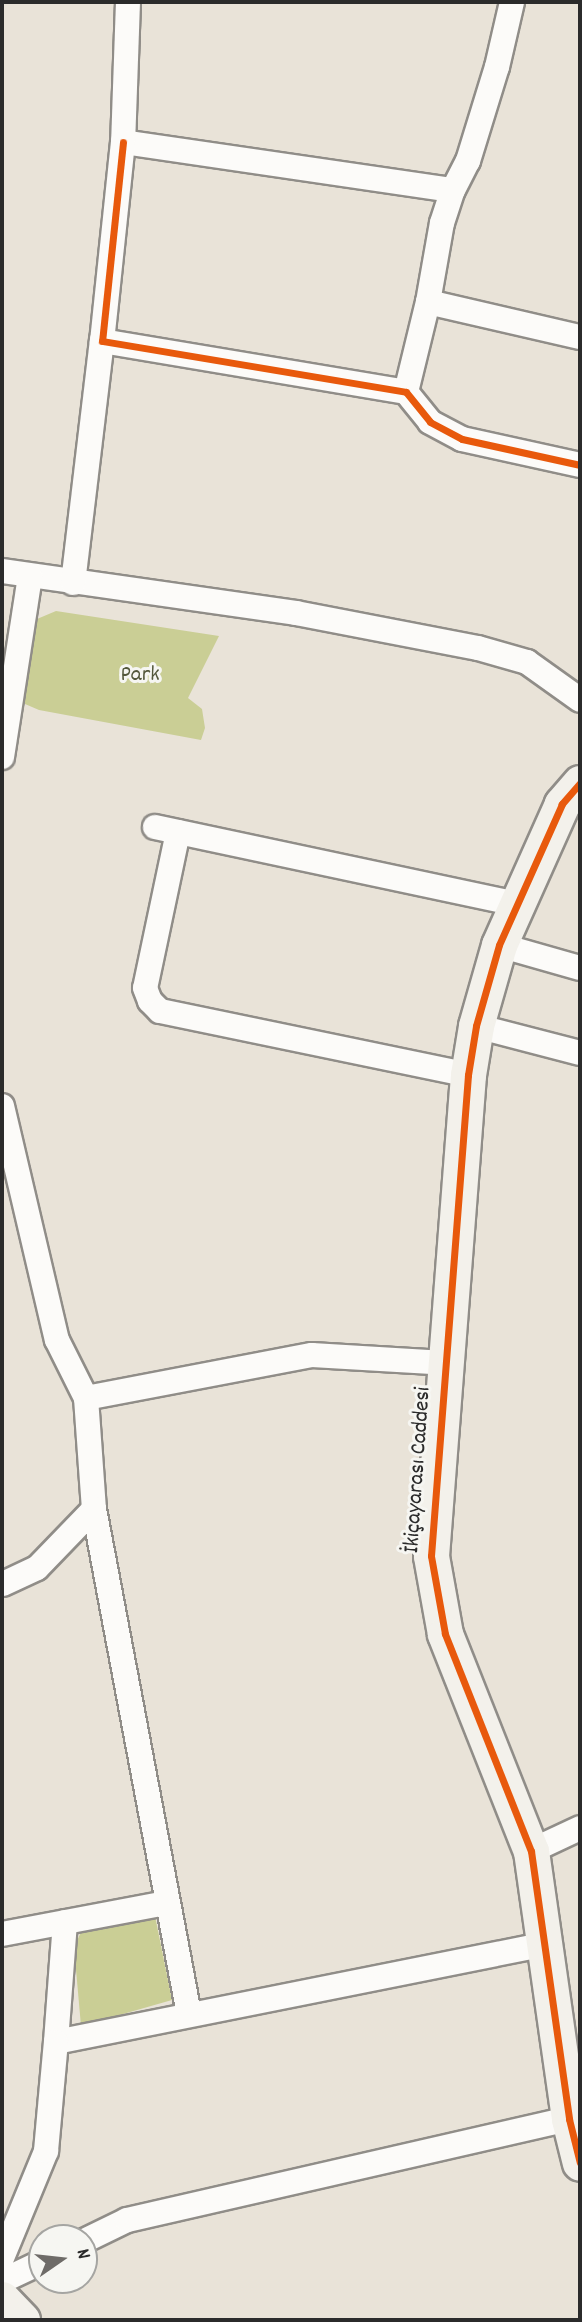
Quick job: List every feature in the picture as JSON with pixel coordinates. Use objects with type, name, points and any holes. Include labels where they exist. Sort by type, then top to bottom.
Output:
[{"type":"street","points":[[73,583],[123,142],[128,2]]},
{"type":"street","points":[[406,393],[428,302],[442,223],[475,137],[497,66],[512,2]]},
{"type":"street","points":[[123,142],[453,190]]},
{"type":"street","points":[[428,302],[580,337]]},
{"type":"street","points":[[102,341],[406,393],[430,422],[462,439],[580,465]]},
{"type":"street","points":[[2,571],[296,613],[478,648],[527,662],[580,699]]},
{"type":"street","points":[[2,757],[30,576]]},
{"type":"street","name":"İkiçayarası Caddesi","points":[[580,783],[562,804],[499,945],[476,1026],[468,1075],[431,1556],[445,1634],[531,1852],[569,2119],[580,2163]]},
{"type":"street","points":[[468,1075],[160,1011],[150,1001],[145,989],[167,829],[517,904]]},
{"type":"street","points":[[499,945],[580,968]]},
{"type":"street","points":[[476,1026],[580,1052]]},
{"type":"street","points":[[2,1105],[57,1340],[86,1398],[94,1509],[189,2014]]},
{"type":"street","points":[[86,1398],[312,1355],[445,1363]]},
{"type":"street","points":[[2,1584],[37,1568],[94,1509]]},
{"type":"street","points":[[531,1852],[580,1828]]},
{"type":"street","points":[[2,1934],[166,1903]]},
{"type":"street","points":[[2,2258],[46,2151],[65,1922]]},
{"type":"street","points":[[56,2042],[546,1944]]},
{"type":"street","points":[[98,2234],[127,2220],[569,2119]]},
{"type":"street","points":[[2,2281],[28,2269]]},
{"type":"street","points":[[2,2300],[22,2320]]},
{"type":"green space","name":"Park","points":[[56,611],[219,636],[188,698],[202,709],[205,728],[201,740],[39,710],[25,704],[22,689],[37,619]]},
{"type":"green space","points":[[155,1916],[172,2000],[81,2026],[74,1947],[82,1930]]},
{"type":"cycle path","points":[[123,142],[102,341],[406,392],[430,422],[462,439],[580,465]]},
{"type":"cycle path","points":[[580,783],[562,804],[499,945],[476,1026],[468,1075],[431,1556],[445,1634],[531,1851],[569,2119],[580,2163]]}]
